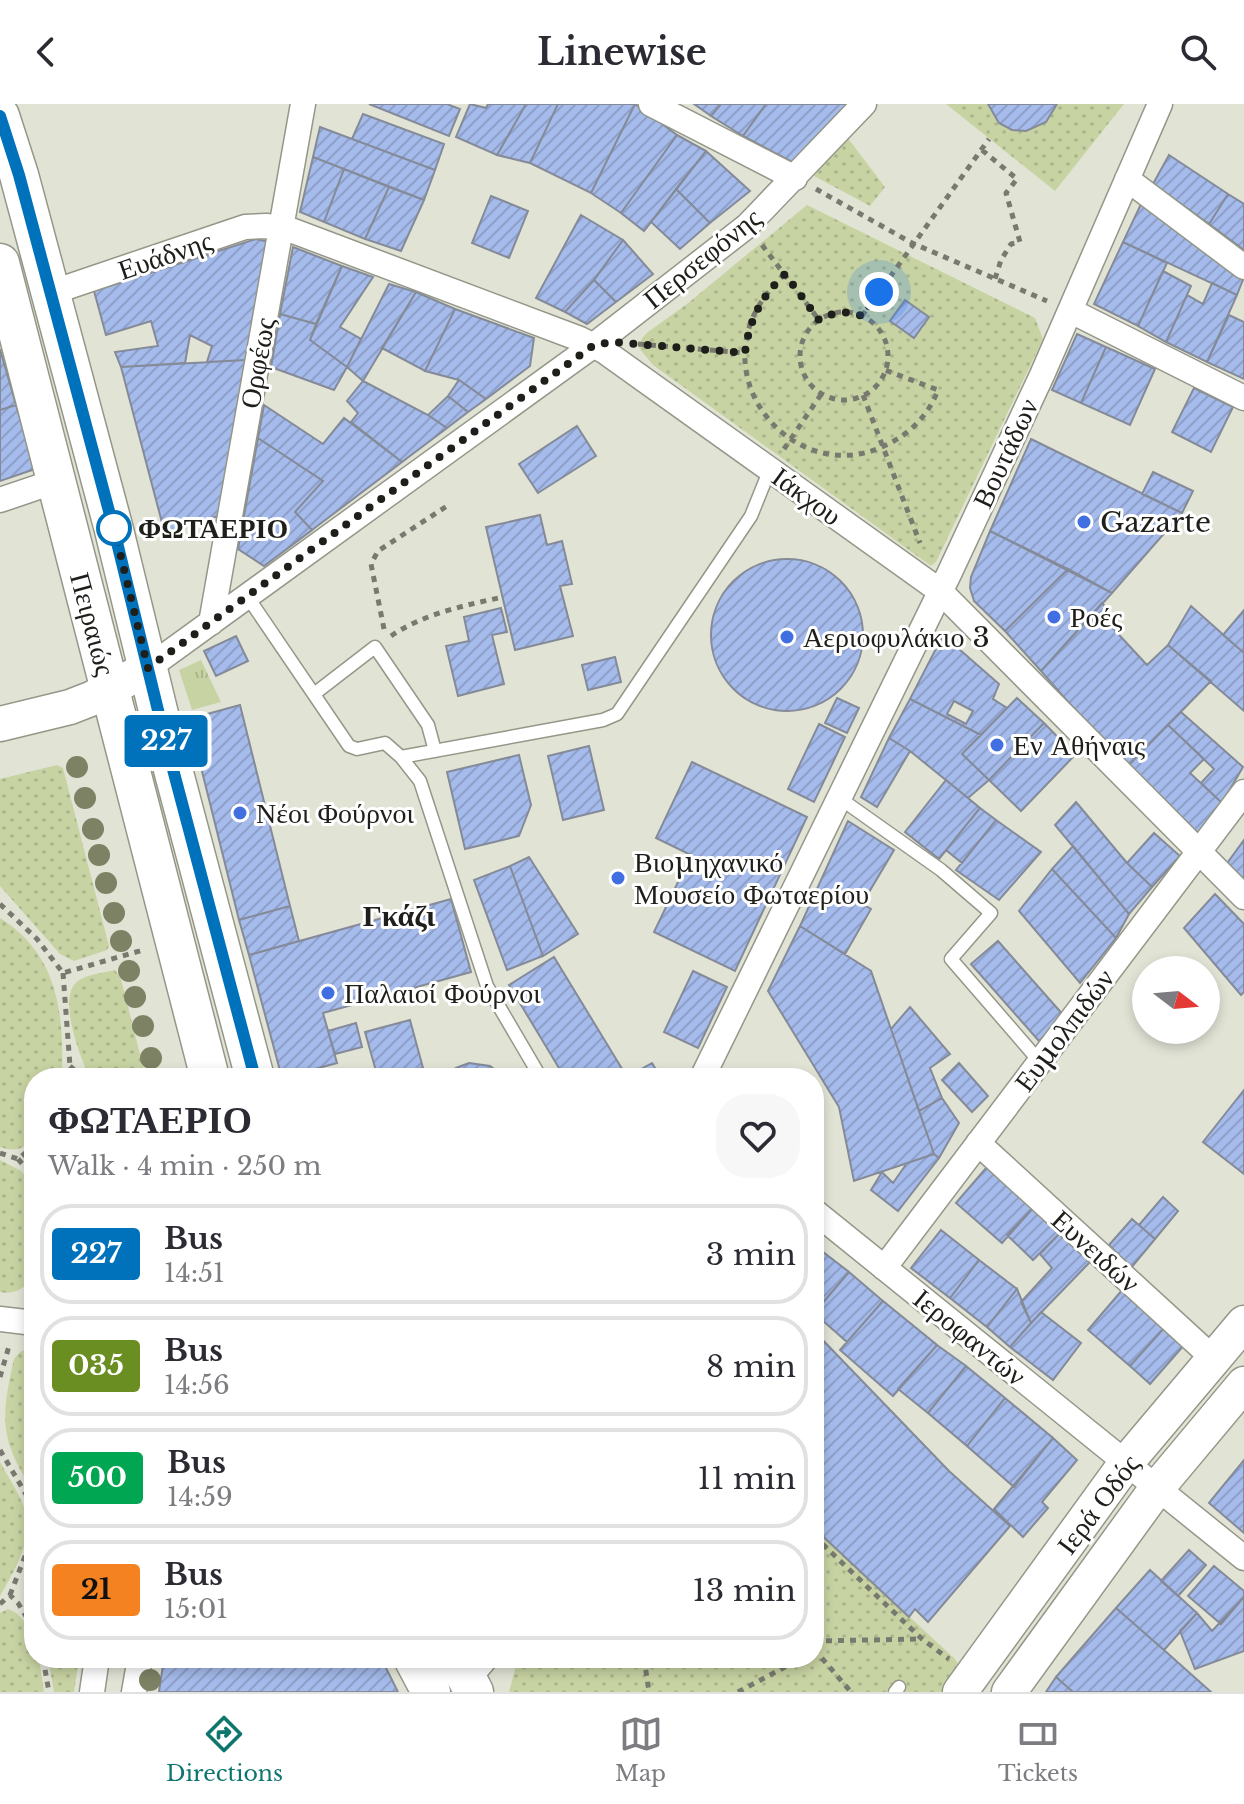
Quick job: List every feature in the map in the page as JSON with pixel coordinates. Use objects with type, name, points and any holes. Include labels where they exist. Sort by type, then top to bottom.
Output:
[{"type":"main road","name":"Πειραιώς","points":[[0,116],[136,611],[148,668],[252,1068]]},
{"type":"main road","name":"Πειραιώς","points":[[0,263],[6,306],[56,481],[207,1068]]},
{"type":"main road","name":"Περσεφόνης","points":[[0,724],[70,707],[111,690],[148,668]]},
{"type":"main road","name":"Ιερά Οδός","points":[[966,1684],[1126,1463],[1244,1323]]},
{"type":"main road","name":"Ιερά Οδός","points":[[1009,1692],[1157,1488],[1244,1384]]},
{"type":"main road","points":[[418,1668],[431,1692]]},
{"type":"street","name":"Ορφέως","points":[[211,623],[303,104]]},
{"type":"street","points":[[651,104],[795,178]]},
{"type":"street","name":"Περσεφόνης","points":[[148,668],[594,345],[747,226],[864,104]]},
{"type":"street","name":"Βουτάδων","points":[[707,1068],[940,591],[1071,311],[1160,104]]},
{"type":"street","points":[[1127,179],[1244,267]]},
{"type":"street","name":"Ευάδνης","points":[[50,293],[245,227],[281,227]]},
{"type":"street","name":"Ιάκχου","points":[[281,227],[594,345],[940,591],[1244,897]]},
{"type":"street","points":[[1071,311],[1244,398]]},
{"type":"street","points":[[0,500],[56,481]]},
{"type":"street","name":"Ευμολπιδών","points":[[884,1268],[1244,792]]},
{"type":"street","name":"Ευνειδών","points":[[978,1143],[1214,1359]]},
{"type":"street","name":"Ιεροφαντών","points":[[824,1219],[1244,1558]]},
{"type":"street","points":[[0,1319],[24,1322]]},
{"type":"street","points":[[92,1692],[96,1668]]},
{"type":"street","points":[[134,1692],[138,1668]]},
{"type":"lane","points":[[401,757],[603,720],[617,714],[751,516],[770,469]]},
{"type":"lane","points":[[247,596],[353,748],[385,743],[420,781],[487,986],[535,1068]]},
{"type":"lane","points":[[314,694],[375,647],[428,725],[435,751]]},
{"type":"lane","points":[[838,797],[941,870],[991,913],[951,959],[1040,1062]]},
{"type":"path","points":[[862,316],[989,139]]},
{"type":"path","points":[[982,150],[1017,179],[1006,193],[1020,242],[1011,244],[1001,260],[995,279]]},
{"type":"path","points":[[795,178],[912,243],[1071,311]]},
{"type":"path","points":[[747,226],[819,320]]},
{"type":"path","points":[[785,274],[756,310],[749,327],[745,353],[754,399],[769,421],[789,440],[820,453],[844,456],[883,447],[910,431],[927,411],[938,390],[885,370]]},
{"type":"path","points":[[833,313],[862,316],[874,323],[884,336],[888,352],[885,370],[872,389],[863,395],[845,399],[822,393],[805,374],[801,353],[806,335],[819,320],[833,313]]},
{"type":"path","points":[[594,345],[613,342],[745,353]]},
{"type":"path","points":[[770,469],[822,393]]},
{"type":"path","points":[[863,395],[921,545]]},
{"type":"path","points":[[447,506],[378,551],[371,564],[386,639],[409,624],[503,597]]},
{"type":"path","points":[[481,603],[482,612]]},
{"type":"path","points":[[0,904],[37,939],[63,973],[70,1066]]},
{"type":"path","points":[[63,973],[175,941]]},
{"type":"path","points":[[0,1153],[18,1159],[24,1166]]},
{"type":"path","points":[[18,1159],[24,1154]]},
{"type":"path","points":[[0,1450],[24,1491]]},
{"type":"path","points":[[824,1546],[966,1684]]},
{"type":"path","points":[[0,1604],[10,1595],[24,1559]]},
{"type":"path","points":[[10,1595],[24,1613]]},
{"type":"path","points":[[824,1641],[922,1639]]},
{"type":"path","points":[[824,1660],[851,1692]]},
{"type":"path","points":[[45,1668],[49,1692]]},
{"type":"path","points":[[645,1668],[649,1692]]},
{"type":"path","points":[[738,1692],[783,1668]]},
{"type":"green space","points":[[946,104],[1124,104],[1055,191]]},
{"type":"green space","points":[[847,137],[885,187],[870,206],[814,176]]},
{"type":"green space","points":[[807,205],[1035,318],[1043,339],[936,562],[931,566],[653,365],[639,348],[648,332],[687,304]]},
{"type":"green space","points":[[201,660],[221,702],[192,710],[179,670]]},
{"type":"green space","points":[[57,765],[63,768],[109,946],[107,950],[74,961],[60,954],[0,886],[0,779]]},
{"type":"green space","points":[[0,918],[20,933],[46,968],[59,1009],[62,1068],[24,1068],[24,1146],[14,1149],[0,1147]]},
{"type":"green space","points":[[115,970],[121,979],[143,1068],[86,1068],[72,1028],[69,1000],[78,981]]},
{"type":"green space","points":[[0,1160],[24,1174],[24,1286],[15,1291],[0,1292]]},
{"type":"green space","points":[[24,1350],[24,1476],[9,1443],[5,1415],[14,1359]]},
{"type":"green space","points":[[0,1462],[23,1504],[24,1546],[0,1596]]},
{"type":"green space","points":[[824,1537],[960,1667],[943,1692],[509,1692],[515,1668],[824,1668]]},
{"type":"green space","points":[[8,1609],[24,1621],[24,1668],[40,1668],[44,1692],[0,1692],[0,1613]]},
{"type":"green space","points":[[50,1668],[78,1668],[74,1692],[54,1692]]},
{"type":"building","points":[[369,104],[447,104],[460,109],[449,136]]},
{"type":"building","points":[[470,104],[486,108],[488,104],[526,104],[497,155],[456,137]]},
{"type":"building","points":[[526,104],[558,104],[530,163],[497,155]]},
{"type":"building","points":[[558,104],[635,104],[591,193],[530,163]]},
{"type":"building","points":[[635,104],[677,135],[621,213],[591,193]]},
{"type":"building","points":[[694,104],[721,104],[711,116]]},
{"type":"building","points":[[721,104],[766,104],[743,136],[711,116]]},
{"type":"building","points":[[766,104],[848,105],[796,164],[743,136]]},
{"type":"building","points":[[988,104],[1057,104],[1046,122],[1026,131],[1012,130],[999,123]]},
{"type":"building","points":[[363,114],[444,144],[435,170],[352,139]]},
{"type":"building","points":[[320,127],[435,170],[424,200],[313,157]]},
{"type":"building","points":[[677,135],[706,151],[644,231],[621,213]]},
{"type":"building","points":[[706,151],[750,191],[710,223],[676,189]]},
{"type":"building","points":[[1169,155],[1228,194],[1209,224],[1153,184]]},
{"type":"building","points":[[313,157],[344,169],[324,222],[300,212]]},
{"type":"building","points":[[344,169],[389,187],[365,239],[324,222]]},
{"type":"building","points":[[389,187],[424,200],[401,251],[365,239]]},
{"type":"building","points":[[676,189],[710,223],[680,249],[651,222]]},
{"type":"building","points":[[1228,194],[1244,204],[1244,250],[1209,224]]},
{"type":"building","points":[[491,196],[528,211],[509,258],[472,243]]},
{"type":"building","points":[[1142,202],[1244,277],[1237,295],[1123,242]]},
{"type":"building","points":[[581,215],[623,240],[594,280],[565,312],[536,298]]},
{"type":"building","points":[[256,239],[269,242],[246,360],[207,362],[212,346],[190,335],[185,363],[121,367],[115,352],[158,346],[151,321],[106,335],[94,291]]},
{"type":"building","points":[[623,240],[653,274],[616,302],[594,280]]},
{"type":"building","points":[[1123,242],[1167,263],[1138,326],[1094,304]]},
{"type":"building","points":[[293,247],[342,266],[316,324],[280,314]]},
{"type":"building","points":[[342,266],[373,277],[340,327],[361,339],[347,367],[310,340]]},
{"type":"building","points":[[1163,271],[1191,286],[1166,342],[1138,326]]},
{"type":"building","points":[[594,280],[616,302],[587,324],[565,312]]},
{"type":"building","points":[[1212,283],[1237,295],[1207,362],[1166,342],[1187,295],[1203,304]]},
{"type":"building","points":[[389,284],[416,292],[363,381],[347,367]]},
{"type":"building","points":[[416,292],[455,309],[425,371],[382,348]]},
{"type":"building","points":[[905,300],[929,317],[914,338],[890,321]]},
{"type":"building","points":[[455,309],[534,338],[530,366],[486,399],[459,380],[425,371]]},
{"type":"building","points":[[280,314],[316,324],[310,340],[347,367],[334,390],[271,367]]},
{"type":"building","points":[[1229,315],[1244,322],[1244,379],[1207,362]]},
{"type":"building","points":[[1077,334],[1106,347],[1081,403],[1052,390]]},
{"type":"building","points":[[1106,347],[1155,369],[1130,425],[1081,403]]},
{"type":"building","points":[[0,349],[16,405],[0,410]]},
{"type":"building","points":[[246,360],[218,516],[165,534],[121,367]]},
{"type":"building","points":[[459,380],[486,399],[468,412],[448,396]]},
{"type":"building","points":[[363,381],[447,428],[402,462],[351,422],[358,413],[347,401]]},
{"type":"building","points":[[1194,388],[1233,407],[1211,452],[1172,432]]},
{"type":"building","points":[[448,396],[468,412],[447,428],[428,415]]},
{"type":"building","points":[[16,405],[35,469],[0,481],[0,410]]},
{"type":"building","points":[[264,405],[323,444],[344,418],[402,462],[312,530],[295,512],[323,481],[258,438]]},
{"type":"building","points":[[577,426],[596,456],[538,493],[519,464]]},
{"type":"building","points":[[258,438],[323,481],[295,512],[312,530],[264,566],[238,549]]},
{"type":"building","name":"Gazarte","points":[[1031,439],[1182,513],[1112,593],[990,531]]},
{"type":"building","points":[[1153,472],[1193,491],[1182,513],[1142,494]]},
{"type":"building","points":[[540,515],[547,545],[562,541],[572,584],[560,586],[573,636],[515,650],[486,527]]},
{"type":"building","points":[[990,531],[1068,569],[1005,631],[974,601],[970,588],[971,577]]},
{"type":"building","name":"Αεριοφυλάκιο 3","points":[[787,559],[816,565],[840,582],[857,606],[863,635],[857,664],[840,688],[816,705],[787,711],[758,705],[734,688],[717,664],[711,635],[717,606],[734,582],[758,565]]},
{"type":"building","name":"Ροές","points":[[1068,569],[1112,593],[1041,671],[1005,631]]},
{"type":"building","points":[[1102,603],[1115,618],[1109,624],[1147,665],[1168,645],[1211,681],[1126,768],[1041,671]]},
{"type":"building","points":[[1191,606],[1244,653],[1244,711],[1168,645]]},
{"type":"building","points":[[501,608],[507,632],[492,635],[504,684],[458,696],[446,646],[469,641],[464,617]]},
{"type":"building","points":[[1244,610],[1244,653],[1223,635]]},
{"type":"building","points":[[943,635],[999,684],[993,699],[1007,708],[981,735],[910,699]],"holes":[[[954,701],[973,711],[966,724],[947,714]]]},
{"type":"building","points":[[236,636],[248,661],[216,676],[204,651]]},
{"type":"building","points":[[615,657],[621,682],[588,690],[582,665]]},
{"type":"building","points":[[837,698],[859,708],[847,733],[825,723]]},
{"type":"building","name":"Εν Αθήναις","points":[[1017,698],[1044,723],[989,780],[962,754]]},
{"type":"building","points":[[910,699],[981,735],[962,754],[989,780],[968,798],[889,738]]},
{"type":"building","name":"Νέοι Φούρνοι","points":[[240,705],[290,906],[239,920],[189,719]]},
{"type":"building","points":[[1181,712],[1243,767],[1222,803],[1201,783],[1214,769],[1168,725]]},
{"type":"building","points":[[1044,723],[1075,755],[1021,811],[989,780]]},
{"type":"building","points":[[819,724],[845,737],[814,802],[788,789]]},
{"type":"building","points":[[1168,725],[1204,759],[1190,773],[1222,803],[1199,834],[1126,768]]},
{"type":"building","points":[[889,738],[910,751],[877,807],[861,797]]},
{"type":"building","points":[[589,746],[604,810],[563,820],[548,756]]},
{"type":"building","points":[[519,755],[531,805],[519,836],[465,849],[447,772]]},
{"type":"building","points":[[692,762],[807,817],[735,971],[654,932],[691,855],[656,838]]},
{"type":"building","points":[[946,780],[980,808],[939,859],[905,832]]},
{"type":"building","points":[[1076,802],[1127,863],[1152,887],[1129,914],[1055,825]]},
{"type":"building","points":[[980,808],[996,820],[962,863],[946,850]]},
{"type":"building","points":[[996,820],[1041,852],[999,900],[956,870]]},
{"type":"building","points":[[848,821],[894,850],[862,904],[871,909],[845,954],[800,926]]},
{"type":"building","points":[[1154,833],[1180,856],[1152,887],[1127,863]]},
{"type":"building","points":[[1244,840],[1244,883],[1225,866]]},
{"type":"building","points":[[1073,846],[1129,914],[1116,938],[1052,869]]},
{"type":"building","points":[[529,857],[578,934],[543,956],[510,866]]},
{"type":"building","points":[[510,866],[543,956],[507,970],[474,880]]},
{"type":"building","points":[[1052,869],[1116,938],[1080,983],[1019,911]]},
{"type":"building","points":[[1215,894],[1244,924],[1244,992],[1241,995],[1220,970],[1220,956],[1208,956],[1184,928]]},
{"type":"building","name":"Παλαιοί Φούρνοι","points":[[451,899],[471,972],[323,1013],[337,1063],[319,1068],[279,1068],[249,955]]},
{"type":"building","points":[[290,906],[299,941],[249,955],[239,920]]},
{"type":"building","points":[[800,926],[871,971],[934,1154],[854,1181],[839,1107],[824,1082],[824,1068],[815,1068],[768,991]]},
{"type":"building","points":[[998,941],[1065,1017],[1039,1041],[971,964]]},
{"type":"building","points":[[554,957],[621,1068],[559,1068],[509,985]]},
{"type":"building","points":[[693,971],[727,987],[698,1048],[664,1032]]},
{"type":"building","points":[[910,1007],[950,1054],[930,1068],[942,1098],[919,1111],[891,1029]]},
{"type":"building","points":[[410,1020],[423,1068],[375,1068],[365,1032]]},
{"type":"building","points":[[356,1023],[362,1047],[335,1054],[328,1031]]},
{"type":"building","points":[[469,1063],[493,1068],[456,1068]]},
{"type":"building","points":[[959,1063],[988,1096],[972,1112],[942,1080]]},
{"type":"building","points":[[1244,1090],[1244,1174],[1203,1142]]},
{"type":"building","points":[[942,1098],[959,1123],[939,1158],[934,1154],[919,1111]]},
{"type":"building","points":[[934,1154],[939,1158],[898,1211],[871,1190],[882,1172],[893,1183],[907,1163]]},
{"type":"building","points":[[987,1167],[1034,1207],[1002,1243],[956,1203]]},
{"type":"building","points":[[1163,1197],[1178,1211],[1155,1239],[1139,1225]]},
{"type":"building","points":[[1034,1207],[1060,1233],[1033,1260],[1007,1235]]},
{"type":"building","points":[[1132,1219],[1155,1239],[1131,1268],[1109,1245]]},
{"type":"building","points":[[941,1230],[979,1260],[950,1298],[911,1268]]},
{"type":"building","points":[[1060,1233],[1090,1262],[1031,1323],[1021,1302],[1052,1268],[1040,1254]]},
{"type":"building","points":[[824,1253],[849,1272],[824,1301]]},
{"type":"building","points":[[979,1260],[1017,1289],[987,1327],[950,1298]]},
{"type":"building","points":[[849,1272],[883,1301],[847,1342],[824,1322],[824,1301]]},
{"type":"building","points":[[1017,1289],[1031,1323],[1010,1347],[987,1327]]},
{"type":"building","points":[[1123,1289],[1165,1327],[1130,1366],[1088,1330]]},
{"type":"building","points":[[883,1301],[937,1345],[893,1396],[840,1350]]},
{"type":"building","points":[[1041,1312],[1081,1343],[1053,1380],[1010,1347]]},
{"type":"building","points":[[1165,1327],[1185,1344],[1150,1384],[1130,1366]]},
{"type":"building","points":[[824,1341],[949,1471],[1010,1526],[928,1622],[915,1609],[909,1617],[824,1537]]},
{"type":"building","points":[[937,1345],[966,1366],[928,1413],[898,1389]]},
{"type":"building","points":[[966,1366],[1005,1398],[967,1446],[928,1413]]},
{"type":"building","points":[[1005,1398],[1053,1438],[1014,1487],[967,1446]]},
{"type":"building","points":[[1053,1438],[1077,1460],[1042,1502],[1048,1508],[1023,1537],[994,1509]]},
{"type":"building","points":[[1244,1460],[1244,1533],[1209,1503]]},
{"type":"building","points":[[1189,1550],[1206,1565],[1178,1596],[1161,1581]]},
{"type":"building","points":[[1214,1566],[1244,1591],[1244,1597],[1221,1624],[1188,1596]]},
{"type":"building","points":[[1150,1570],[1197,1613],[1164,1650],[1116,1608]]},
{"type":"building","points":[[1244,1597],[1244,1651],[1195,1669],[1180,1631],[1197,1613],[1212,1631]]},
{"type":"building","points":[[1116,1608],[1211,1692],[1073,1692],[1056,1677]]},
{"type":"building","points":[[163,1668],[386,1668],[398,1692],[159,1692]]},
{"type":"building","points":[[1056,1677],[1073,1692],[1046,1692]]},
{"type":"bus line","name":"227","points":[[0,116],[19,175],[136,611],[166,743],[252,1068]]},
{"type":"place","name":"Gazarte","points":[[1084,522]]},
{"type":"place","name":"ΦΩΤΑΕΡΙΟ","points":[[114,528]]},
{"type":"place","name":"Ροές","points":[[1054,617]]},
{"type":"place","name":"Αεριοφυλάκιο 3","points":[[787,637]]},
{"type":"place","name":"Εν Αθήναις","points":[[997,745]]},
{"type":"place","name":"Νέοι Φούρνοι","points":[[240,813]]},
{"type":"place","name":"Βιομηχανικό Μουσείο Φωταερίου","points":[[618,878]]},
{"type":"place","name":"Παλαιοί Φούρνοι","points":[[328,993]]},
{"type":"district","name":"Γκάζι","points":[[399,916]]},
{"type":"route","points":[[114,528],[148,668],[594,345],[613,342],[745,353],[749,327],[756,310],[785,274],[819,320],[833,313],[862,316],[879,292]]}]
